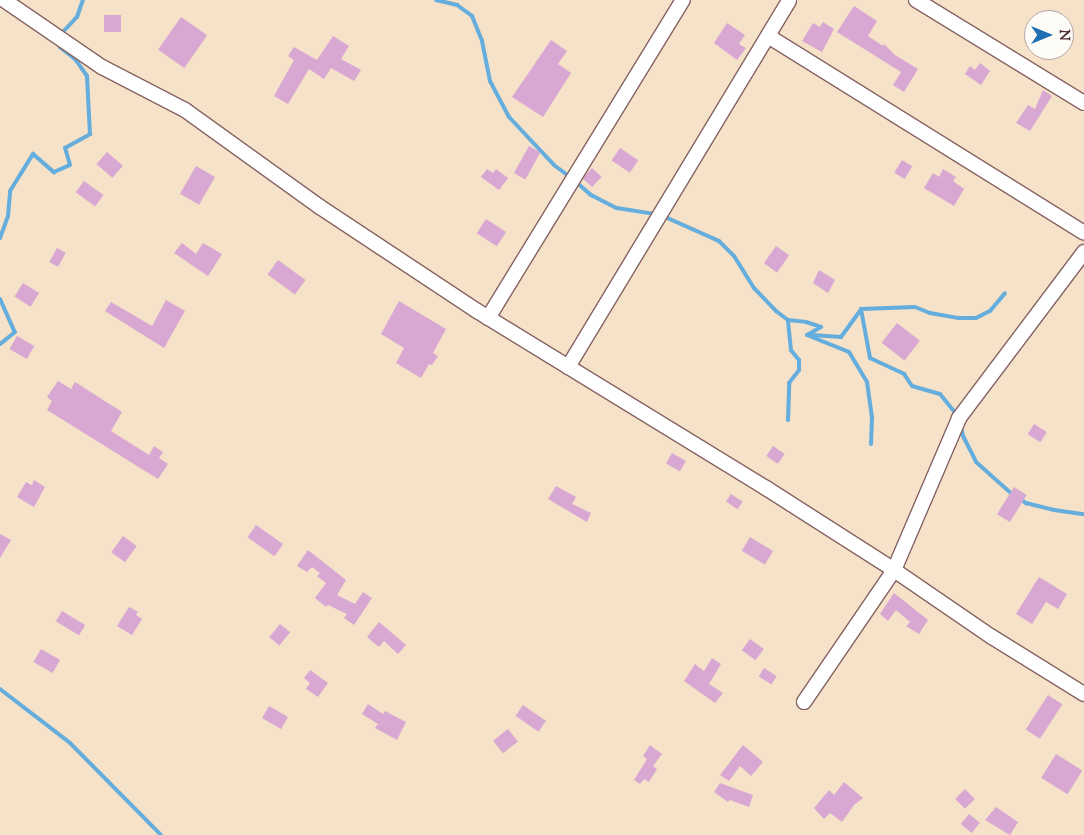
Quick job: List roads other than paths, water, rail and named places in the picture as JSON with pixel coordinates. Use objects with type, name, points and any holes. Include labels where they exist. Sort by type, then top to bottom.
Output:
[{"type":"street","points":[[4,0],[102,67],[185,110],[320,207],[488,318],[766,488],[894,570],[992,638],[1084,694]]},
{"type":"street","points":[[488,318],[683,0]]},
{"type":"street","points":[[568,367],[789,0]]},
{"type":"street","points":[[916,0],[1084,103]]},
{"type":"street","points":[[768,36],[1084,233]]},
{"type":"street","points":[[804,702],[894,570],[959,418],[1084,252]]},
{"type":"waterway","points":[[61,34],[77,17],[83,0]]},
{"type":"waterway","points":[[436,0],[457,5],[472,16],[482,41],[490,81],[509,117],[554,165],[571,178]]},
{"type":"waterway","points":[[0,238],[8,216],[10,191],[33,154],[54,172],[70,165],[65,148],[90,134],[87,76],[76,60],[60,47],[59,43]]},
{"type":"waterway","points":[[576,182],[591,195],[617,208],[656,214]]},
{"type":"waterway","points":[[663,216],[719,241],[734,256],[754,288],[776,311],[788,320],[806,322],[821,327],[807,335],[849,352],[867,382],[872,416],[871,444]]},
{"type":"waterway","points":[[861,309],[915,307],[930,313],[958,318],[976,318],[990,311],[1005,293]]},
{"type":"waterway","points":[[0,299],[15,332],[0,344]]},
{"type":"waterway","points":[[812,335],[841,337],[861,309],[870,358],[904,374],[912,386],[940,394],[957,415]]},
{"type":"waterway","points":[[788,320],[791,350],[799,360],[799,370],[789,383],[788,420]]},
{"type":"waterway","points":[[961,427],[963,436],[976,462],[1013,495]]},
{"type":"waterway","points":[[1019,498],[1026,503],[1054,510],[1084,514]]},
{"type":"waterway","points":[[0,689],[70,743],[161,835]]}]
